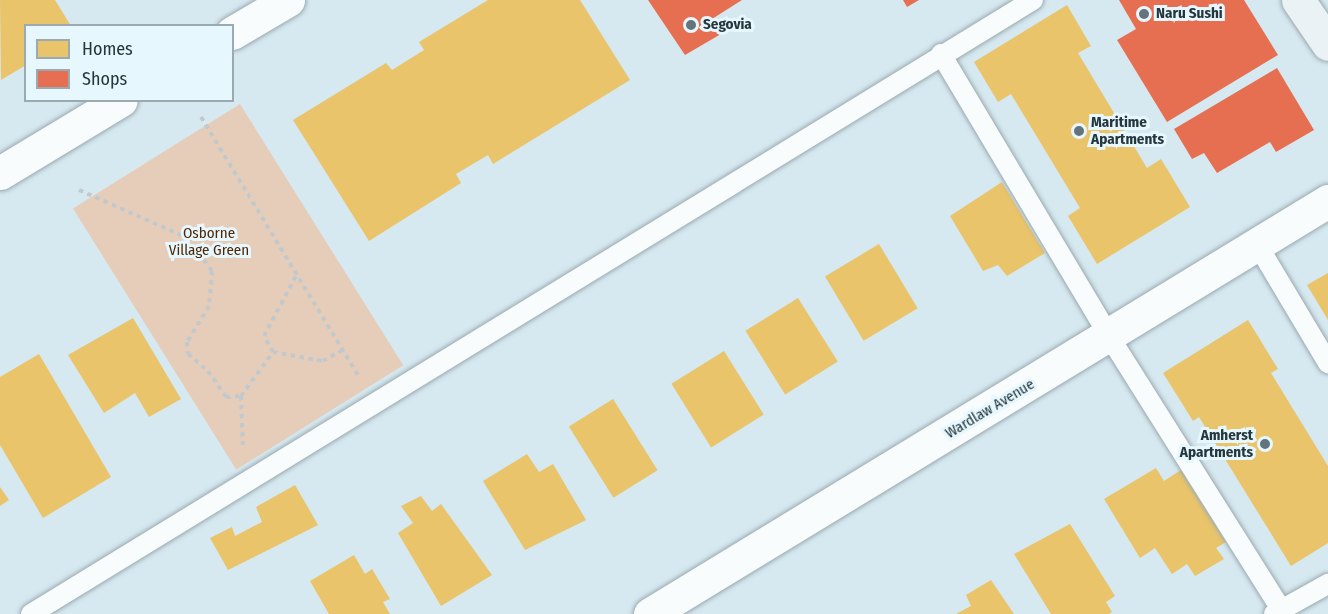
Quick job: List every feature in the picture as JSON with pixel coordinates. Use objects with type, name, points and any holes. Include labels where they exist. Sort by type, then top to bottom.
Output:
[{"type":"main road","points":[[1298,0],[1328,44]]},
{"type":"street","points":[[234,32],[288,0]]},
{"type":"street","points":[[0,173],[118,102]]},
{"type":"street","name":"Wardlaw Avenue","points":[[650,614],[1110,336],[1328,201]]},
{"type":"lane","points":[[31,614],[941,54],[1033,0]]},
{"type":"lane","points":[[941,54],[1280,613],[1328,584]]},
{"type":"lane","points":[[1257,244],[1328,363]]},
{"type":"path","points":[[201,117],[375,403]]},
{"type":"path","points":[[79,190],[188,238],[212,270],[209,306],[187,342],[188,354],[208,371],[226,397],[241,396]]},
{"type":"path","points":[[273,352],[264,336],[297,274]]},
{"type":"path","points":[[273,352],[322,361],[343,350]]},
{"type":"path","points":[[257,475],[243,444],[241,396],[273,352]]},
{"type":"green space","name":"Osborne Village Green","points":[[240,104],[403,365],[236,470],[73,208]]},
{"type":"building: Homes","points":[[0,0],[55,0],[70,24],[24,24],[24,66],[1,80]]},
{"type":"building: Homes","points":[[488,0],[580,0],[630,80],[493,164],[488,155],[456,174],[461,183],[369,241],[293,120],[386,63],[392,70],[424,50],[419,42]]},
{"type":"building: Homes","name":"Maritime Apartments","points":[[1067,5],[1091,46],[1078,53],[1147,168],[1161,159],[1190,207],[1097,264],[1068,216],[1080,208],[1011,94],[998,102],[974,62]]},
{"type":"building: Homes","points":[[1002,182],[1045,253],[1007,276],[998,265],[983,271],[950,216]]},
{"type":"building: Homes","points":[[879,244],[918,308],[864,341],[825,276]]},
{"type":"building: Homes","points":[[1328,273],[1328,320],[1307,285]]},
{"type":"building: Homes","points":[[798,298],[838,362],[785,394],[745,331]]},
{"type":"building: Homes","points":[[133,318],[181,399],[149,417],[135,393],[104,413],[68,355]]},
{"type":"building: Homes","name":"Amherst Apartments","points":[[1248,320],[1278,369],[1271,373],[1328,466],[1328,543],[1291,566],[1199,417],[1193,421],[1163,373]]},
{"type":"building: Homes","points":[[724,351],[764,415],[711,447],[671,384]]},
{"type":"building: Homes","points":[[39,354],[111,477],[43,518],[0,445],[0,377]]},
{"type":"building: Homes","points":[[613,399],[658,470],[613,498],[569,427]]},
{"type":"building: Homes","points":[[527,454],[539,472],[553,464],[586,520],[525,550],[483,481]]},
{"type":"building: Homes","points":[[1156,468],[1164,481],[1181,470],[1226,542],[1216,548],[1224,559],[1195,576],[1187,564],[1172,574],[1155,548],[1140,558],[1104,499]]},
{"type":"building: Homes","points":[[295,485],[318,525],[228,570],[210,538],[232,527],[235,536],[262,522],[256,507]]},
{"type":"building: Homes","points":[[0,487],[9,500],[0,506]]},
{"type":"building: Homes","points":[[421,496],[432,511],[441,504],[492,575],[441,606],[398,533],[413,523],[401,506]]},
{"type":"building: Homes","points":[[1070,524],[1115,596],[1106,602],[1112,612],[1109,614],[1051,614],[1014,554]]},
{"type":"building: Homes","points":[[354,555],[365,574],[372,569],[390,599],[383,602],[390,614],[329,614],[310,581]]},
{"type":"building: Homes","points":[[991,580],[1014,614],[956,614],[971,606],[966,595]]},
{"type":"building: Shops","name":"Segovia","points":[[648,0],[742,0],[712,19],[721,34],[685,55]]},
{"type":"building: Shops","points":[[903,0],[919,0],[907,7]]},
{"type":"building: Shops","points":[[1119,0],[1244,0],[1278,55],[1167,122],[1117,40],[1136,29]]},
{"type":"building: Shops","points":[[1277,68],[1314,130],[1276,152],[1270,142],[1217,173],[1204,153],[1192,159],[1174,129]]},
{"type":"place","name":"Naru Sushi","points":[[1144,14]]},
{"type":"place","name":"Segovia","points":[[691,25]]},
{"type":"place","name":"Maritime Apartments","points":[[1079,131]]},
{"type":"place","name":"Amherst Apartments","points":[[1265,444]]}]
